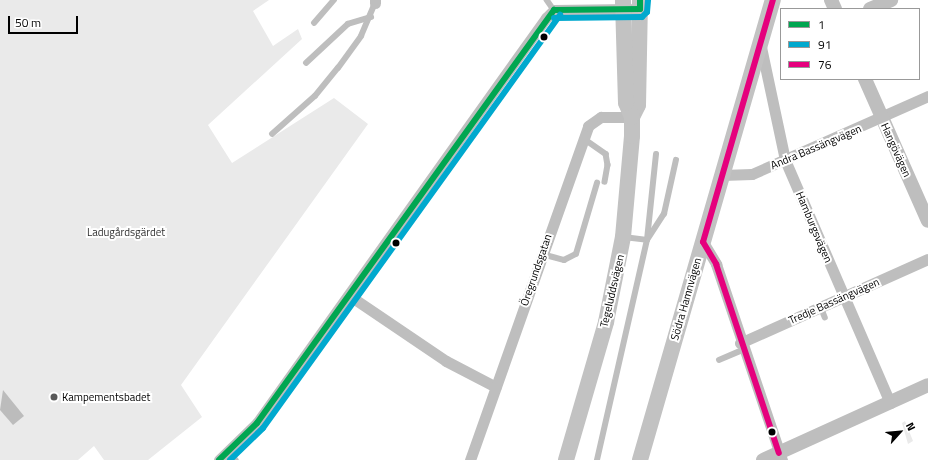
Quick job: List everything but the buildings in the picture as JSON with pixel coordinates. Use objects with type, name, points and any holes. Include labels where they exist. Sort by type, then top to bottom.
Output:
[{"type":"main road","name":"Södra Hamnvägen","points":[[640,460],[773,0]]},
{"type":"main road","name":"Tegeluddsvägen","points":[[623,4],[626,103],[632,117]]},
{"type":"main road","name":"Tegeluddsvägen","points":[[566,460],[606,322],[623,237],[632,117],[638,104],[640,4]]},
{"type":"street","points":[[872,8],[891,0]]},
{"type":"street","points":[[219,460],[232,456],[350,296],[554,10],[640,4]]},
{"type":"street","name":"Hamburgsvägen","points":[[760,44],[785,160],[890,403]]},
{"type":"street","name":"Hangövägen","points":[[865,80],[928,221]]},
{"type":"street","name":"Andra Bassängvägen","points":[[722,175],[752,174],[882,118],[928,96]]},
{"type":"street","name":"Öregrundsgatan","points":[[470,460],[582,138],[596,119],[632,117]]},
{"type":"street","points":[[703,242],[716,264],[741,347],[780,456]]},
{"type":"street","name":"Tredje Bassängvägen","points":[[741,347],[823,312],[844,297],[928,258]]},
{"type":"street","points":[[350,296],[446,361],[496,387]]},
{"type":"street","points":[[763,460],[780,456],[928,385]]},
{"type":"lane","points":[[314,23],[334,0]]},
{"type":"lane","points":[[547,0],[554,10]]},
{"type":"lane","points":[[272,134],[315,96],[371,17],[375,1]]},
{"type":"lane","points":[[306,63],[348,24],[371,17]]},
{"type":"lane","points":[[582,138],[606,154],[608,165],[605,182]]},
{"type":"lane","points":[[597,460],[647,240],[656,154]]},
{"type":"lane","points":[[647,240],[664,214],[676,160]]},
{"type":"lane","points":[[542,254],[564,260],[576,254],[597,183]]},
{"type":"lane","points":[[623,237],[647,240]]},
{"type":"lane","points":[[719,360],[741,347]]},
{"type":"green space","name":"Ladugårdsgärdet","points":[[0,0],[269,0],[253,11],[273,46],[298,29],[302,39],[208,125],[232,163],[334,98],[368,124],[181,385],[202,417],[148,460],[104,460],[94,446],[78,460],[0,460]]},
{"type":"green space","points":[[905,421],[913,441],[908,444],[902,423]]},
{"type":"shaded area","points":[[3,390],[24,416],[13,425],[0,410]]},
{"type":"transit line","name":"1","points":[[554,10],[640,9],[640,0]]},
{"type":"transit line","name":"91","points":[[554,18],[642,17],[647,12],[648,0]]},
{"type":"transit line","name":"76","points":[[703,242],[773,0]]},
{"type":"transit line","name":"1","points":[[219,460],[257,423],[554,10]]},
{"type":"transit line","name":"91","points":[[230,460],[263,428],[560,15]]},
{"type":"transit line","name":"76","points":[[703,242],[716,264],[779,453]]},
{"type":"place","name":"Kampementsbadet","points":[[54,397]]}]
